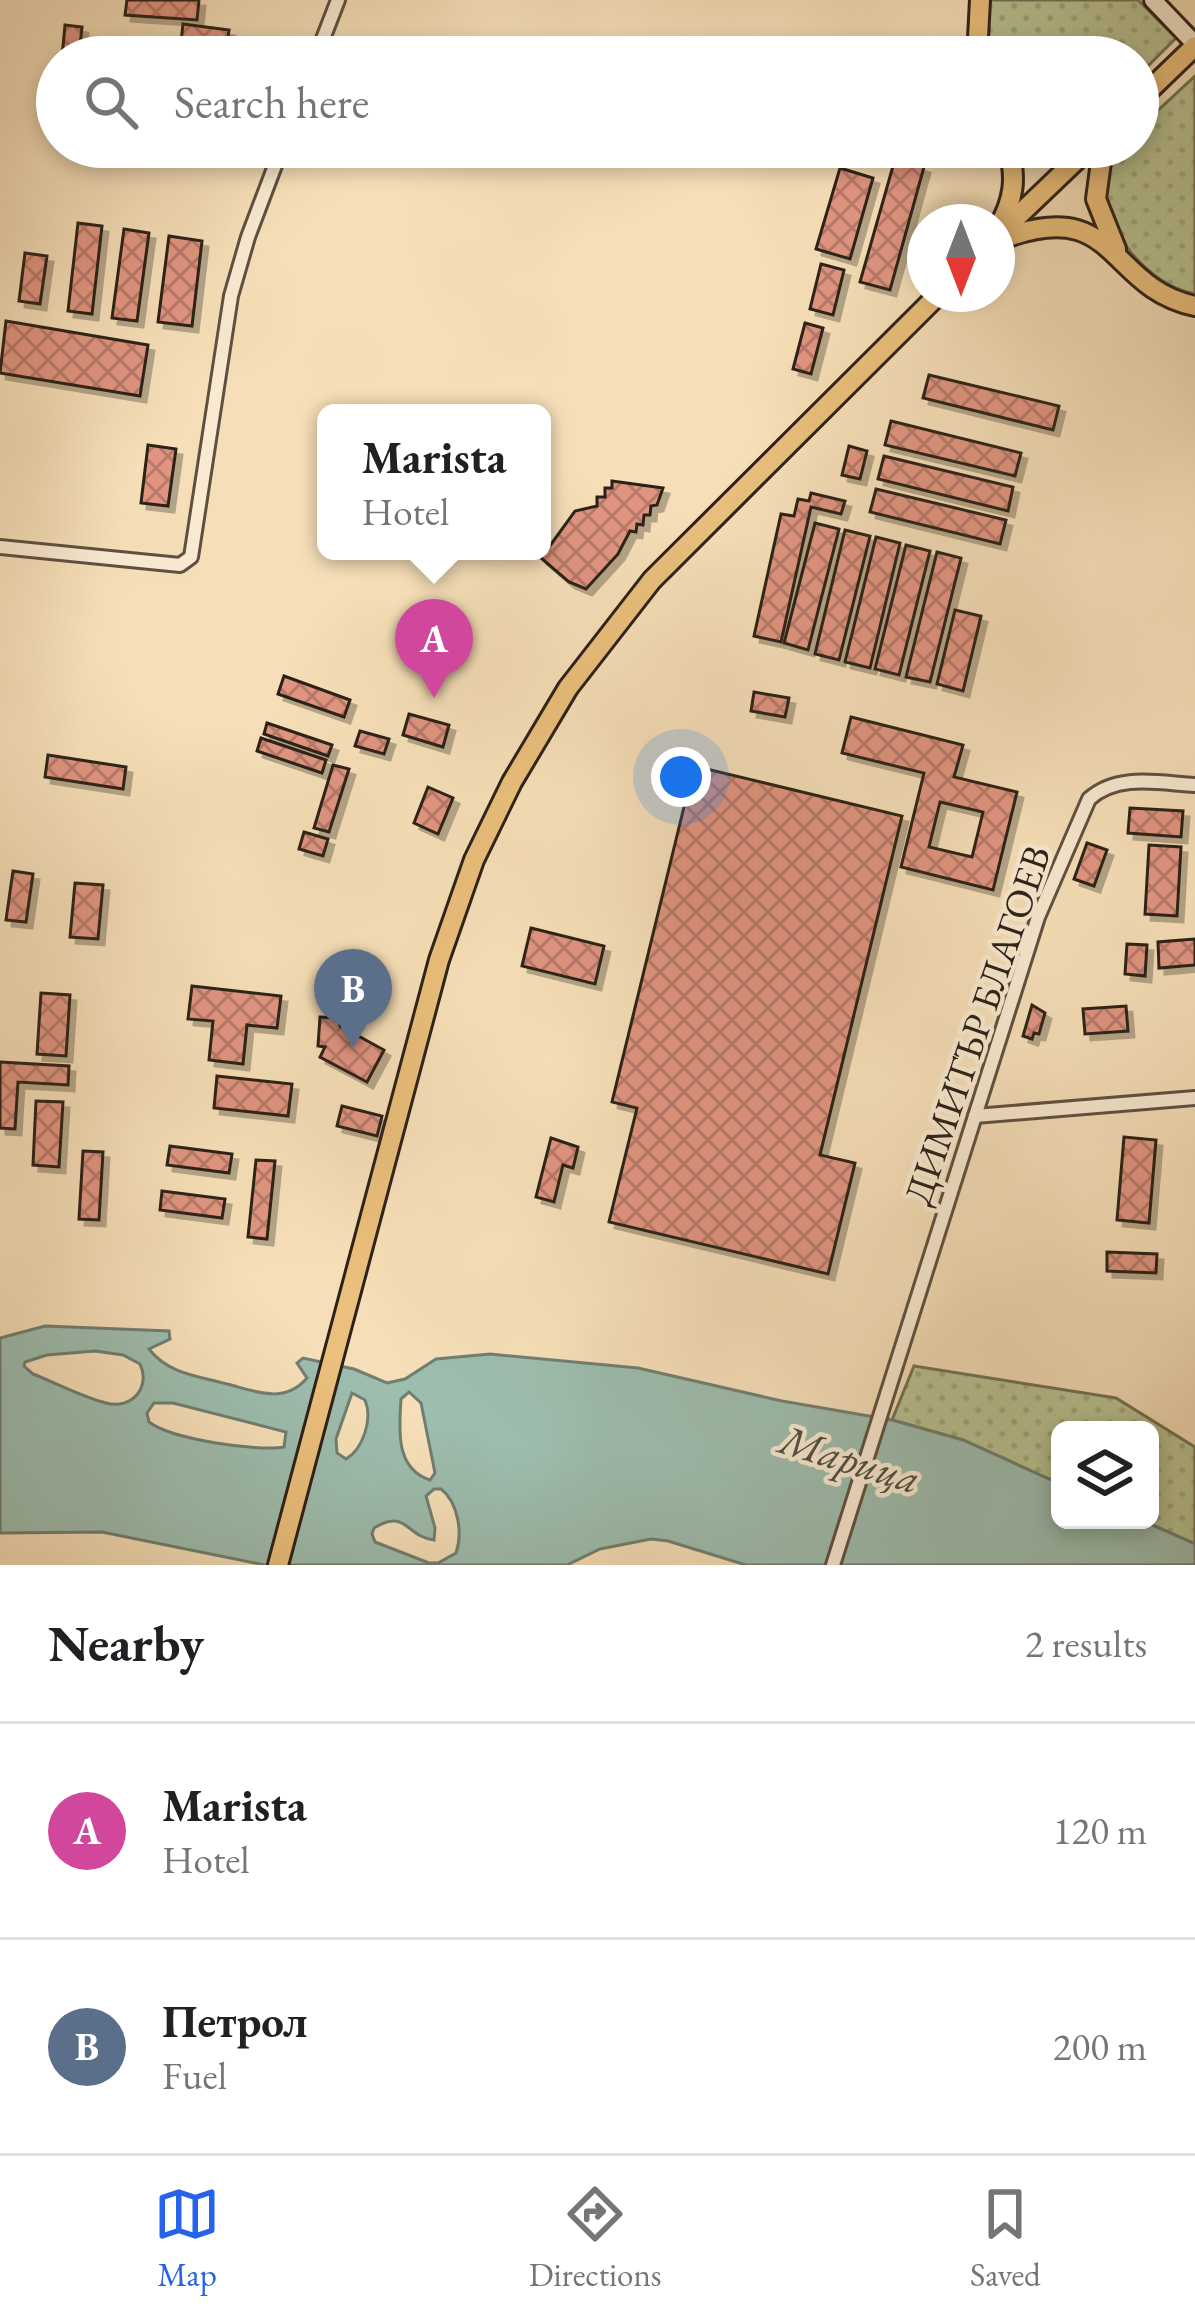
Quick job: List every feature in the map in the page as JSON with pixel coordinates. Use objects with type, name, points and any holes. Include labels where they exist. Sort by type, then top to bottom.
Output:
[{"type":"main road","points":[[978,36],[980,0]]},
{"type":"main road","points":[[1159,81],[1195,45]]},
{"type":"main road","points":[[1010,204],[1014,168]]},
{"type":"main road","points":[[1015,219],[1068,168]]},
{"type":"main road","points":[[1100,168],[1096,199],[1118,253]]},
{"type":"main road","points":[[1015,232],[1065,226],[1094,236],[1166,296],[1195,306]]},
{"type":"main road","points":[[278,1565],[439,960],[474,860],[523,763],[568,688],[652,580],[921,312]]},
{"type":"street","points":[[324,36],[338,0]]},
{"type":"street","points":[[1153,0],[1195,45]]},
{"type":"street","points":[[0,547],[180,565],[191,557],[228,312],[248,237],[274,168]]},
{"type":"street","name":"ДИМИТЪР БЛАГОЕВ","points":[[833,1565],[1038,917],[1089,800],[1101,789],[1129,781],[1195,785]]},
{"type":"street","points":[[975,1116],[1195,1098]]},
{"type":"green space","points":[[991,0],[1138,0],[1176,38],[1159,55],[1159,36],[986,36]]},
{"type":"green space","points":[[1195,76],[1195,294],[1161,280],[1132,254],[1106,202],[1108,168],[1159,168],[1159,109]]},
{"type":"green space","points":[[914,1366],[1116,1398],[1153,1421],[1051,1421],[1051,1480],[963,1440],[892,1420]]},
{"type":"green space","points":[[1159,1425],[1195,1447],[1195,1544],[1159,1528]]},
{"type":"water","name":"Марица","points":[[45,1326],[169,1331],[170,1339],[149,1349],[165,1364],[269,1394],[289,1391],[307,1378],[297,1363],[303,1358],[354,1369],[387,1383],[405,1379],[436,1359],[490,1354],[638,1368],[892,1420],[963,1440],[1051,1480],[1051,1529],[1159,1528],[1195,1544],[1195,1565],[746,1565],[651,1539],[600,1549],[567,1565],[265,1565],[102,1532],[0,1533],[0,1338]],"holes":[[[95,1351],[123,1355],[140,1364],[143,1381],[137,1395],[124,1403],[106,1403],[24,1366],[47,1355]],[[409,1392],[421,1403],[435,1473],[430,1480],[410,1467],[405,1457],[401,1399]],[[352,1393],[365,1400],[368,1416],[365,1433],[346,1459],[337,1453],[336,1439]],[[154,1403],[173,1403],[286,1432],[284,1447],[215,1443],[160,1428],[149,1422],[147,1413]],[[441,1489],[452,1502],[458,1518],[456,1553],[429,1563],[375,1542],[374,1528],[393,1521],[434,1540],[426,1496]]]},
{"type":"building","points":[[127,0],[199,0],[197,20],[125,15]]},
{"type":"building","points":[[183,24],[229,30],[228,36],[182,36]]},
{"type":"building","points":[[65,25],[82,27],[81,36],[64,36]]},
{"type":"building","points":[[840,168],[873,178],[850,259],[816,249]]},
{"type":"building","points":[[892,168],[924,168],[914,204],[907,204],[907,229],[890,290],[860,282]]},
{"type":"building","points":[[78,223],[102,226],[92,314],[68,311]]},
{"type":"building","points":[[124,229],[149,233],[137,321],[112,318]]},
{"type":"building","points":[[169,236],[202,241],[192,326],[158,322]]},
{"type":"building","points":[[25,253],[47,256],[40,304],[19,301]]},
{"type":"building","points":[[821,264],[844,270],[833,315],[810,309]]},
{"type":"building","points":[[6,321],[148,345],[140,396],[0,373]]},
{"type":"building","points":[[805,323],[823,328],[811,374],[793,369]]},
{"type":"building","points":[[929,375],[1059,406],[1053,430],[923,398]]},
{"type":"building","points":[[891,421],[1021,453],[1015,476],[885,445]]},
{"type":"building","points":[[148,445],[176,449],[168,506],[141,503]]},
{"type":"building","points":[[849,446],[867,451],[860,479],[842,475]]},
{"type":"building","points":[[884,456],[1013,487],[1008,511],[878,479]]},
{"type":"building","points":[[612,481],[663,488],[650,515],[644,515],[643,525],[630,531],[618,554],[586,589],[569,582],[543,560],[551,560],[551,544],[575,511],[597,506],[597,497],[605,497],[605,488],[612,488]]},
{"type":"building","points":[[876,489],[1006,520],[1000,544],[870,512]]},
{"type":"building","points":[[811,493],[845,501],[841,514],[811,507],[781,642],[754,636],[781,514],[794,516],[798,499],[809,501]]},
{"type":"building","points":[[815,523],[839,529],[808,650],[784,643]]},
{"type":"building","points":[[845,530],[870,536],[839,660],[815,654]]},
{"type":"building","points":[[876,537],[900,543],[870,668],[845,662]]},
{"type":"building","points":[[906,545],[930,551],[899,675],[875,669]]},
{"type":"building","points":[[937,552],[961,558],[930,682],[906,677]]},
{"type":"building","points":[[955,610],[981,616],[963,691],[937,684]]},
{"type":"building","points":[[284,676],[350,700],[344,717],[278,694]]},
{"type":"building","points":[[754,692],[789,698],[785,717],[751,711]]},
{"type":"building","points":[[409,714],[449,725],[443,747],[403,735]]},
{"type":"building","points":[[851,717],[963,745],[954,777],[1017,792],[993,890],[901,867],[924,773],[842,753]],"holes":[[[940,802],[983,812],[972,857],[929,847]]]},
{"type":"building","points":[[267,723],[332,745],[328,756],[264,734]]},
{"type":"building","points":[[360,731],[389,739],[384,754],[355,746]]},
{"type":"building","points":[[261,738],[326,760],[322,773],[257,751]]},
{"type":"building","points":[[48,755],[126,767],[123,789],[45,777]]},
{"type":"building","points":[[333,765],[349,769],[329,832],[314,828]]},
{"type":"building","points":[[694,766],[902,816],[820,1155],[855,1163],[828,1274],[609,1222],[637,1108],[612,1102]]},
{"type":"building","points":[[428,787],[453,798],[438,834],[414,823]]},
{"type":"building","points":[[1130,808],[1183,811],[1181,837],[1128,833]]},
{"type":"building","points":[[304,832],[328,839],[323,856],[299,849]]},
{"type":"building","points":[[1087,843],[1107,850],[1094,886],[1074,879]]},
{"type":"building","points":[[1149,845],[1181,847],[1177,916],[1145,914]]},
{"type":"building","points":[[13,871],[33,874],[26,922],[6,920]]},
{"type":"building","points":[[75,883],[103,885],[98,939],[70,937]]},
{"type":"building","points":[[531,928],[604,946],[595,984],[522,966]]},
{"type":"building","points":[[1195,939],[1195,965],[1159,968],[1158,942]]},
{"type":"building","points":[[1127,944],[1147,945],[1145,976],[1125,974]]},
{"type":"building","points":[[192,986],[281,996],[277,1028],[247,1025],[243,1064],[209,1060],[213,1021],[188,1019]]},
{"type":"building","points":[[41,993],[70,995],[66,1056],[37,1054]]},
{"type":"building","points":[[1032,1005],[1045,1013],[1039,1034],[1034,1033],[1032,1039],[1023,1036]]},
{"type":"building","points":[[1126,1006],[1128,1031],[1085,1034],[1083,1009]]},
{"type":"building","points":[[320,1017],[341,1018],[340,1026],[384,1050],[367,1082],[320,1057],[325,1047],[318,1046]]},
{"type":"building","points":[[0,1062],[69,1066],[68,1085],[18,1082],[15,1129],[0,1128]]},
{"type":"building","points":[[217,1076],[292,1084],[288,1116],[214,1108]]},
{"type":"building","points":[[36,1101],[63,1102],[59,1167],[33,1165]]},
{"type":"building","points":[[342,1106],[382,1116],[377,1136],[337,1126]]},
{"type":"building","points":[[1124,1137],[1156,1140],[1149,1223],[1117,1220]]},
{"type":"building","points":[[551,1138],[578,1147],[573,1168],[563,1165],[554,1202],[536,1197]]},
{"type":"building","points":[[170,1146],[232,1154],[229,1173],[167,1165]]},
{"type":"building","points":[[83,1151],[103,1152],[99,1220],[79,1219]]},
{"type":"building","points":[[256,1160],[275,1161],[267,1239],[248,1237]]},
{"type":"building","points":[[162,1191],[225,1199],[222,1218],[160,1210]]},
{"type":"building","points":[[1107,1252],[1157,1254],[1156,1273],[1107,1271]]},
{"type":"place","name":"Marista","points":[[434,698]]},
{"type":"place","name":"Петрол","points":[[353,1048]]}]
